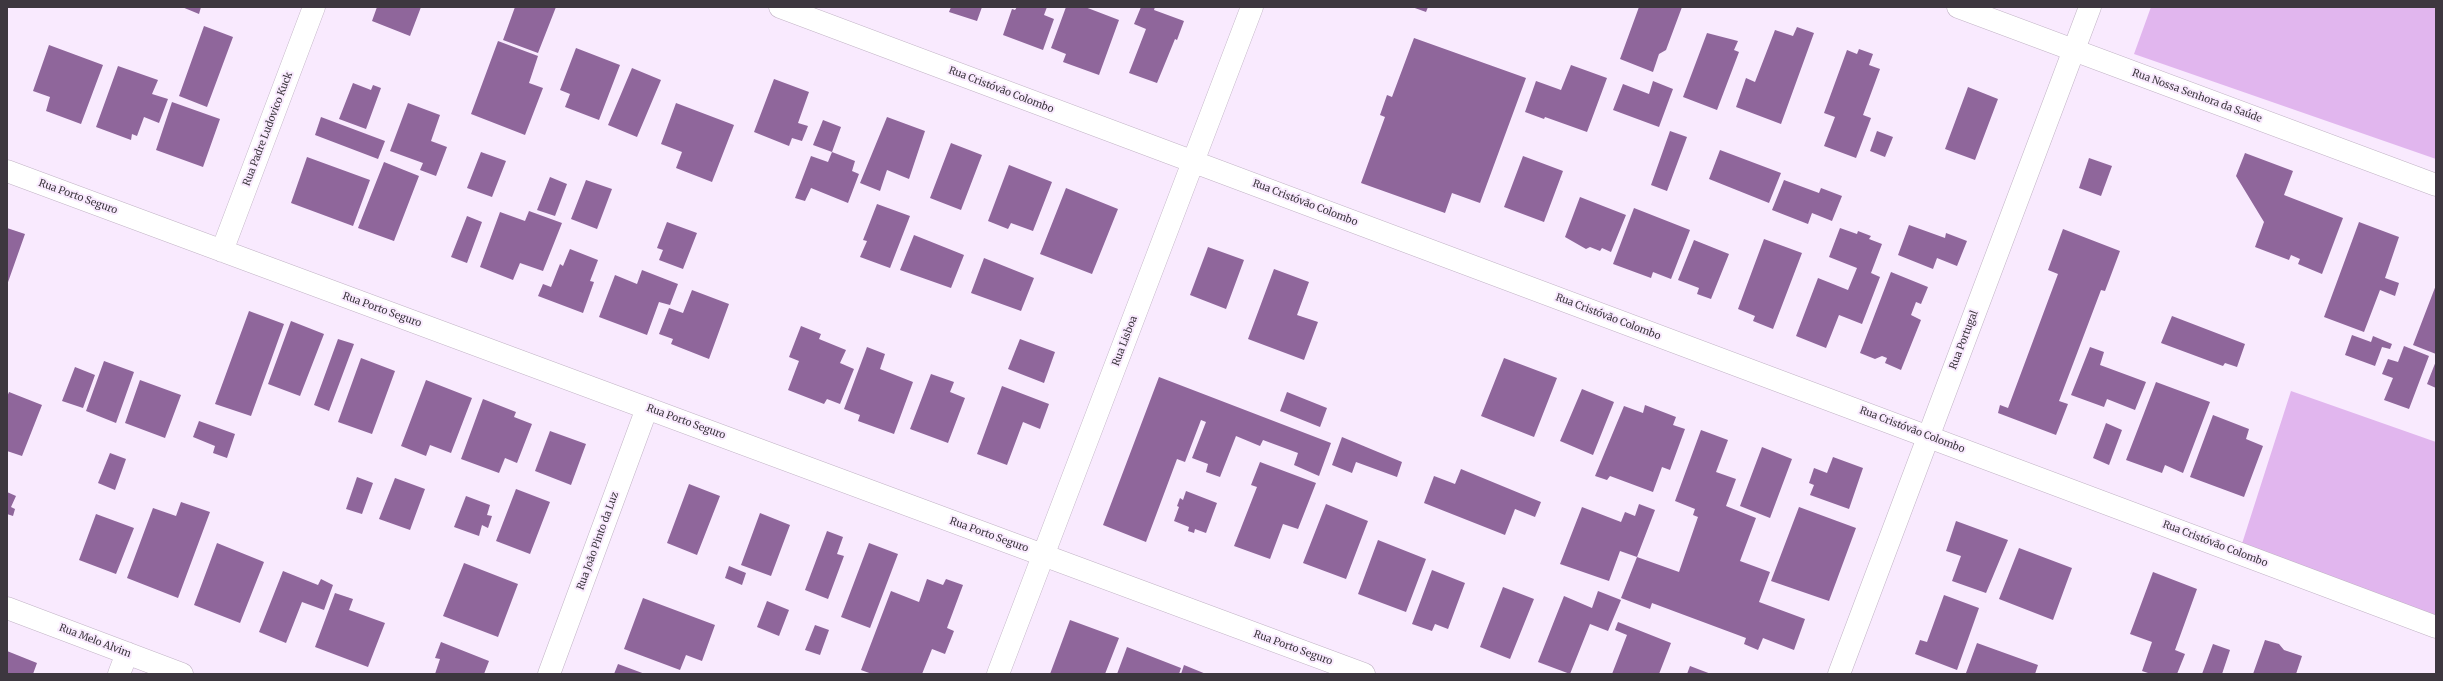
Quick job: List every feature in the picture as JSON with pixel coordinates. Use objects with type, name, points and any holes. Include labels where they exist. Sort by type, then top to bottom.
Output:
[{"type":"street","name":"Rua Padre Ludovico Kuck","points":[[222,251],[314,7]]},
{"type":"street","name":"Rua Cristóvão Colombo","points":[[780,7],[2436,627]]},
{"type":"street","name":"Rua Lisboa","points":[[998,674],[1252,7]]},
{"type":"street","name":"Rua Nossa Senhora da Saúde","points":[[1958,7],[2436,185]]},
{"type":"street","name":"Rua Portugal","points":[[1839,674],[2090,7]]},
{"type":"street","name":"Rua Porto Seguro","points":[[7,171],[1364,674]]},
{"type":"street","name":"Rua João Pinto da Luz","points":[[549,674],[647,408]]},
{"type":"street","name":"Rua Melo Alvim","points":[[7,608],[182,674]]},
{"type":"street","points":[[119,674],[127,653]]},
{"type":"shaded area","points":[[2151,7],[2436,7],[2436,159],[2134,54]]},
{"type":"shaded area","points":[[2291,391],[2436,442],[2436,627],[2239,553]]},
{"type":"building","points":[[182,7],[201,7],[199,14]]},
{"type":"building","points":[[377,7],[421,7],[410,36],[372,21]]},
{"type":"building","points":[[515,7],[556,7],[538,53],[503,40]]},
{"type":"building","points":[[951,7],[982,7],[977,21],[949,12]]},
{"type":"building","points":[[1017,7],[1047,7],[1044,15],[1054,19],[1043,50],[1003,35],[1012,9],[1015,10]]},
{"type":"building","points":[[1066,7],[1085,7],[1119,20],[1099,75],[1063,62],[1066,54],[1051,48]]},
{"type":"building","points":[[1141,7],[1155,7],[1154,10],[1184,21],[1157,83],[1129,73],[1146,29],[1134,24]]},
{"type":"building","points":[[1412,7],[1428,7],[1426,12]]},
{"type":"building","points":[[1639,7],[1682,7],[1666,50],[1659,54],[1653,72],[1620,59]]},
{"type":"building","points":[[204,26],[233,37],[207,107],[179,96]]},
{"type":"building","points":[[1797,27],[1814,33],[1781,124],[1736,107],[1746,78],[1755,82],[1775,30],[1793,36]]},
{"type":"building","points":[[1707,33],[1738,41],[1734,50],[1739,52],[1717,110],[1683,97]]},
{"type":"building","points":[[1414,38],[1526,78],[1480,203],[1452,193],[1445,213],[1361,183],[1385,117],[1380,115],[1387,95],[1392,97]]},
{"type":"building","points":[[498,41],[538,56],[529,83],[543,88],[525,135],[471,114]]},
{"type":"building","points":[[49,45],[103,65],[81,124],[46,111],[50,97],[33,91]]},
{"type":"building","points":[[576,48],[620,65],[599,120],[565,107],[570,94],[560,90]]},
{"type":"building","points":[[1859,49],[1873,54],[1869,65],[1880,69],[1863,115],[1871,118],[1856,158],[1824,146],[1835,117],[1824,113],[1847,50],[1857,54]]},
{"type":"building","points":[[1571,65],[1607,78],[1587,132],[1545,117],[1544,119],[1525,112],[1536,81],[1561,90]]},
{"type":"building","points":[[118,66],[158,80],[152,94],[168,99],[159,123],[144,117],[137,136],[132,134],[131,140],[96,127]]},
{"type":"building","points":[[632,68],[661,80],[637,137],[608,125]]},
{"type":"building","points":[[774,79],[809,92],[798,123],[808,126],[802,141],[792,138],[789,146],[754,132]]},
{"type":"building","points":[[1653,81],[1673,89],[1659,127],[1613,110],[1623,84],[1649,94]]},
{"type":"building","points":[[353,83],[371,90],[373,85],[381,88],[366,129],[339,119]]},
{"type":"building","points":[[1968,87],[1998,99],[1975,160],[1945,149]]},
{"type":"building","points":[[172,102],[220,119],[203,167],[156,150]]},
{"type":"building","points":[[408,103],[440,115],[431,141],[447,147],[436,176],[420,170],[423,163],[390,151]]},
{"type":"building","points":[[676,103],[734,125],[712,182],[676,168],[682,152],[661,144]]},
{"type":"building","points":[[321,117],[385,141],[378,159],[315,135]]},
{"type":"building","points":[[887,117],[925,131],[909,179],[887,170],[880,191],[860,183]]},
{"type":"building","points":[[823,120],[841,127],[832,152],[813,145]]},
{"type":"building","points":[[1670,131],[1687,137],[1667,191],[1651,185]]},
{"type":"building","points":[[1877,131],[1893,137],[1885,157],[1870,151]]},
{"type":"building","points":[[951,143],[982,155],[961,210],[930,198]]},
{"type":"building","points":[[1720,150],[1781,173],[1769,203],[1709,179]]},
{"type":"building","points":[[481,152],[506,161],[492,197],[467,188]]},
{"type":"building","points":[[832,152],[855,161],[852,171],[859,174],[848,203],[811,188],[805,201],[795,198],[811,156],[828,162]]},
{"type":"building","points":[[2245,153],[2293,171],[2284,195],[2343,218],[2322,274],[2298,264],[2300,259],[2291,255],[2289,260],[2255,247],[2264,222],[2236,176]]},
{"type":"building","points":[[1523,156],[1563,171],[1544,222],[1504,207]]},
{"type":"building","points":[[307,157],[370,180],[353,226],[291,203]]},
{"type":"building","points":[[2089,158],[2112,166],[2101,196],[2079,188]]},
{"type":"building","points":[[384,162],[419,176],[394,241],[358,228]]},
{"type":"building","points":[[1009,165],[1052,182],[1033,231],[1011,223],[1008,229],[988,221]]},
{"type":"building","points":[[550,177],[567,184],[555,216],[537,210]]},
{"type":"building","points":[[586,180],[612,189],[597,229],[571,219]]},
{"type":"building","points":[[1784,180],[1819,193],[1821,188],[1842,196],[1832,221],[1812,213],[1808,224],[1772,210]]},
{"type":"building","points":[[1066,188],[1118,209],[1092,274],[1040,254]]},
{"type":"building","points":[[1580,197],[1626,215],[1611,252],[1602,248],[1600,251],[1590,247],[1586,249],[1565,237]]},
{"type":"building","points":[[877,204],[910,216],[890,268],[860,257],[867,241],[863,240]]},
{"type":"building","points":[[1634,208],[1690,230],[1671,279],[1653,272],[1651,278],[1613,264]]},
{"type":"building","points":[[529,211],[562,223],[543,271],[520,263],[513,280],[480,267],[500,212],[525,221]]},
{"type":"building","points":[[467,216],[482,222],[467,263],[451,257]]},
{"type":"building","points":[[667,222],[697,233],[683,269],[659,260],[663,250],[657,248]]},
{"type":"building","points":[[2359,222],[2399,237],[2385,278],[2399,283],[2395,296],[2380,290],[2364,332],[2324,317]]},
{"type":"building","points":[[1909,225],[1945,238],[1946,233],[1967,241],[1957,266],[1937,258],[1933,269],[1898,255]]},
{"type":"building","points":[[7,228],[25,234],[7,285]]},
{"type":"building","points":[[1840,228],[1857,234],[1858,231],[1871,236],[1869,239],[1882,244],[1871,273],[1880,277],[1862,324],[1839,315],[1826,348],[1796,336],[1818,278],[1848,290],[1857,268],[1829,257]]},
{"type":"building","points":[[2063,229],[2120,251],[2105,291],[2101,290],[2059,401],[2068,404],[2056,435],[1998,413],[2000,405],[2008,408],[2058,274],[2048,270]]},
{"type":"building","points":[[914,235],[964,255],[951,288],[900,270]]},
{"type":"building","points":[[1764,239],[1802,253],[1773,329],[1753,321],[1755,316],[1738,309]]},
{"type":"building","points":[[1694,240],[1729,254],[1711,299],[1697,294],[1699,288],[1678,280]]},
{"type":"building","points":[[1208,247],[1244,260],[1226,309],[1190,295]]},
{"type":"building","points":[[570,249],[598,260],[590,281],[594,282],[583,313],[538,296],[543,284],[551,287],[560,264],[563,266]]},
{"type":"building","points":[[984,258],[1034,278],[1021,311],[971,293]]},
{"type":"building","points":[[1274,269],[1309,282],[1297,315],[1318,322],[1304,360],[1248,339]]},
{"type":"building","points":[[642,270],[678,284],[670,305],[659,302],[647,335],[599,317],[615,275],[637,284]]},
{"type":"building","points":[[1891,272],[1928,287],[1921,304],[1916,302],[1911,315],[1921,320],[1901,370],[1885,363],[1887,358],[1882,356],[1875,359],[1860,353]]},
{"type":"building","points":[[2436,285],[2436,354],[2413,345]]},
{"type":"building","points":[[692,290],[729,304],[709,359],[671,344],[673,339],[659,334],[669,308],[683,313]]},
{"type":"building","points":[[249,311],[284,324],[251,416],[215,404]]},
{"type":"building","points":[[2172,316],[2245,344],[2237,367],[2225,363],[2223,366],[2161,343]]},
{"type":"building","points":[[291,321],[324,334],[300,396],[268,384]]},
{"type":"building","points":[[801,326],[821,334],[819,339],[846,350],[840,363],[854,369],[840,404],[827,399],[824,404],[788,390],[799,361],[789,357]]},
{"type":"building","points":[[2352,335],[2371,342],[2373,336],[2392,344],[2390,349],[2382,347],[2375,366],[2345,355]]},
{"type":"building","points":[[338,339],[354,344],[329,411],[314,405]]},
{"type":"building","points":[[1020,339],[1055,352],[1044,383],[1008,369]]},
{"type":"building","points":[[2404,346],[2429,356],[2409,409],[2384,400],[2393,378],[2382,374],[2388,359],[2398,362]]},
{"type":"building","points":[[867,347],[885,354],[880,369],[913,382],[894,434],[858,421],[860,415],[844,409]]},
{"type":"building","points":[[2090,347],[2104,352],[2100,365],[2146,382],[2135,410],[2107,399],[2104,407],[2071,395]]},
{"type":"building","points":[[361,358],[395,371],[372,434],[338,422]]},
{"type":"building","points":[[1504,358],[1557,378],[1534,437],[1481,416]]},
{"type":"building","points":[[104,361],[134,372],[116,423],[86,411]]},
{"type":"building","points":[[2436,361],[2436,388],[2427,384]]},
{"type":"building","points":[[75,367],[95,375],[83,408],[62,401]]},
{"type":"building","points":[[931,374],[954,382],[950,392],[965,398],[948,443],[910,429]]},
{"type":"building","points":[[1159,377],[1331,443],[1319,476],[1294,465],[1298,453],[1263,440],[1260,446],[1236,436],[1220,477],[1206,472],[1208,464],[1192,458],[1206,422],[1201,420],[1185,462],[1177,459],[1146,542],[1103,525]]},
{"type":"building","points":[[140,380],[181,395],[165,438],[125,423]]},
{"type":"building","points":[[426,380],[472,398],[451,453],[430,445],[426,456],[401,446]]},
{"type":"building","points":[[2156,382],[2210,402],[2183,473],[2165,465],[2162,473],[2126,460]]},
{"type":"building","points":[[1002,386],[1049,404],[1040,429],[1023,422],[1007,465],[977,454]]},
{"type":"building","points":[[1582,389],[1614,402],[1593,455],[1560,441]]},
{"type":"building","points":[[9,392],[42,405],[22,456],[7,451],[7,397]]},
{"type":"building","points":[[1287,392],[1327,408],[1320,427],[1280,411]]},
{"type":"building","points":[[483,399],[516,412],[514,417],[532,424],[517,463],[505,458],[499,473],[461,459]]},
{"type":"building","points":[[1645,405],[1676,417],[1673,425],[1685,429],[1670,470],[1662,467],[1653,492],[1610,476],[1607,480],[1595,476],[1624,406],[1643,413]]},
{"type":"building","points":[[2213,415],[2249,429],[2246,439],[2263,446],[2244,497],[2190,477]]},
{"type":"building","points":[[199,421],[235,434],[227,458],[213,453],[215,446],[193,437]]},
{"type":"building","points":[[2106,423],[2122,430],[2109,465],[2093,458]]},
{"type":"building","points":[[1701,430],[1728,440],[1716,472],[1736,479],[1726,506],[1756,518],[1740,561],[1770,572],[1759,602],[1805,619],[1794,650],[1763,638],[1758,650],[1744,644],[1746,638],[1652,603],[1650,609],[1621,598],[1637,557],[1679,572],[1698,517],[1693,515],[1695,509],[1675,501]]},
{"type":"building","points":[[550,431],[586,444],[571,485],[535,471]]},
{"type":"building","points":[[1342,437],[1402,462],[1397,477],[1356,462],[1352,473],[1332,465]]},
{"type":"building","points":[[1762,447],[1792,459],[1770,518],[1740,506]]},
{"type":"building","points":[[110,453],[126,459],[115,490],[98,483]]},
{"type":"building","points":[[1833,457],[1863,468],[1849,509],[1810,495],[1814,485],[1809,483],[1814,468],[1827,473]]},
{"type":"building","points":[[1260,462],[1316,483],[1298,529],[1283,524],[1270,559],[1234,546],[1257,487],[1251,485]]},
{"type":"building","points":[[1461,469],[1541,502],[1535,517],[1515,509],[1505,535],[1424,503],[1434,476],[1455,484]]},
{"type":"building","points":[[357,477],[373,483],[362,514],[346,509]]},
{"type":"building","points":[[395,478],[425,489],[410,530],[379,519]]},
{"type":"building","points":[[689,484],[720,496],[697,555],[667,543]]},
{"type":"building","points":[[516,489],[550,502],[530,554],[496,541]]},
{"type":"building","points":[[1186,491],[1217,503],[1206,533],[1195,529],[1194,533],[1188,531],[1189,527],[1174,521],[1179,507],[1177,506],[1180,498],[1183,500]]},
{"type":"building","points":[[7,492],[16,496],[11,507],[15,509],[13,516],[7,514]]},
{"type":"building","points":[[466,496],[490,505],[487,515],[492,516],[488,528],[482,525],[479,536],[454,527]]},
{"type":"building","points":[[181,502],[210,512],[178,598],[127,578],[153,508],[176,516]]},
{"type":"building","points":[[1326,504],[1368,521],[1346,579],[1303,563]]},
{"type":"building","points":[[1639,504],[1655,510],[1637,557],[1620,551],[1609,581],[1560,564],[1582,507],[1621,522],[1625,512],[1635,516]]},
{"type":"building","points":[[1799,507],[1856,528],[1829,601],[1771,581]]},
{"type":"building","points":[[760,513],[790,525],[771,576],[741,565]]},
{"type":"building","points":[[96,514],[134,528],[116,574],[79,560]]},
{"type":"building","points":[[1956,521],[2008,540],[1986,593],[1952,581],[1961,556],[1946,551]]},
{"type":"building","points":[[827,531],[843,537],[837,554],[844,556],[828,599],[805,590]]},
{"type":"building","points":[[1378,540],[1426,559],[1406,612],[1358,594]]},
{"type":"building","points":[[217,543],[264,562],[240,623],[194,605]]},
{"type":"building","points":[[869,543],[898,554],[870,628],[841,617]]},
{"type":"building","points":[[2019,548],[2072,568],[2053,620],[1999,599]]},
{"type":"building","points":[[464,563],[518,584],[498,637],[443,616]]},
{"type":"building","points":[[729,566],[746,573],[742,585],[725,578]]},
{"type":"building","points":[[1432,570],[1465,583],[1448,629],[1435,624],[1432,631],[1412,624]]},
{"type":"building","points":[[283,571],[318,585],[321,579],[333,585],[324,610],[302,602],[286,643],[259,632]]},
{"type":"building","points":[[2153,572],[2197,589],[2175,650],[2185,654],[2177,674],[2151,674],[2142,671],[2152,642],[2130,634]]},
{"type":"building","points":[[927,579],[943,585],[946,579],[963,585],[947,628],[954,631],[945,654],[932,649],[922,674],[872,674],[861,670],[891,591],[919,602]]},
{"type":"building","points":[[1503,587],[1534,599],[1510,659],[1480,647]]},
{"type":"building","points":[[1598,591],[1621,600],[1608,631],[1590,624],[1570,674],[1538,662],[1564,596],[1592,608]]},
{"type":"building","points":[[335,593],[353,599],[349,610],[385,623],[368,667],[315,647]]},
{"type":"building","points":[[1944,595],[1979,608],[1957,670],[1915,654],[1920,640],[1927,642]]},
{"type":"building","points":[[643,598],[715,625],[702,661],[686,655],[680,670],[624,649]]},
{"type":"building","points":[[767,601],[789,610],[779,636],[757,627]]},
{"type":"building","points":[[1070,620],[1119,638],[1105,674],[1050,674]]},
{"type":"building","points":[[1618,622],[1671,643],[1659,674],[1612,674],[1627,635],[1615,630]]},
{"type":"building","points":[[815,625],[829,630],[820,655],[805,650]]},
{"type":"building","points":[[2265,640],[2279,644],[2284,650],[2302,656],[2296,674],[2253,674]]},
{"type":"building","points":[[441,642],[489,661],[484,674],[435,674],[440,659],[435,658]]},
{"type":"building","points":[[1977,643],[2038,665],[2035,674],[1966,673]]},
{"type":"building","points":[[2213,644],[2230,650],[2222,674],[2202,674]]},
{"type":"building","points":[[1127,647],[1181,668],[1179,674],[1117,674]]},
{"type":"building","points":[[7,651],[37,663],[33,674],[7,674]]},
{"type":"building","points":[[618,664],[645,674],[614,674]]},
{"type":"building","points":[[1184,665],[1206,674],[1181,674]]},
{"type":"building","points":[[1690,666],[1711,674],[1687,674]]}]
